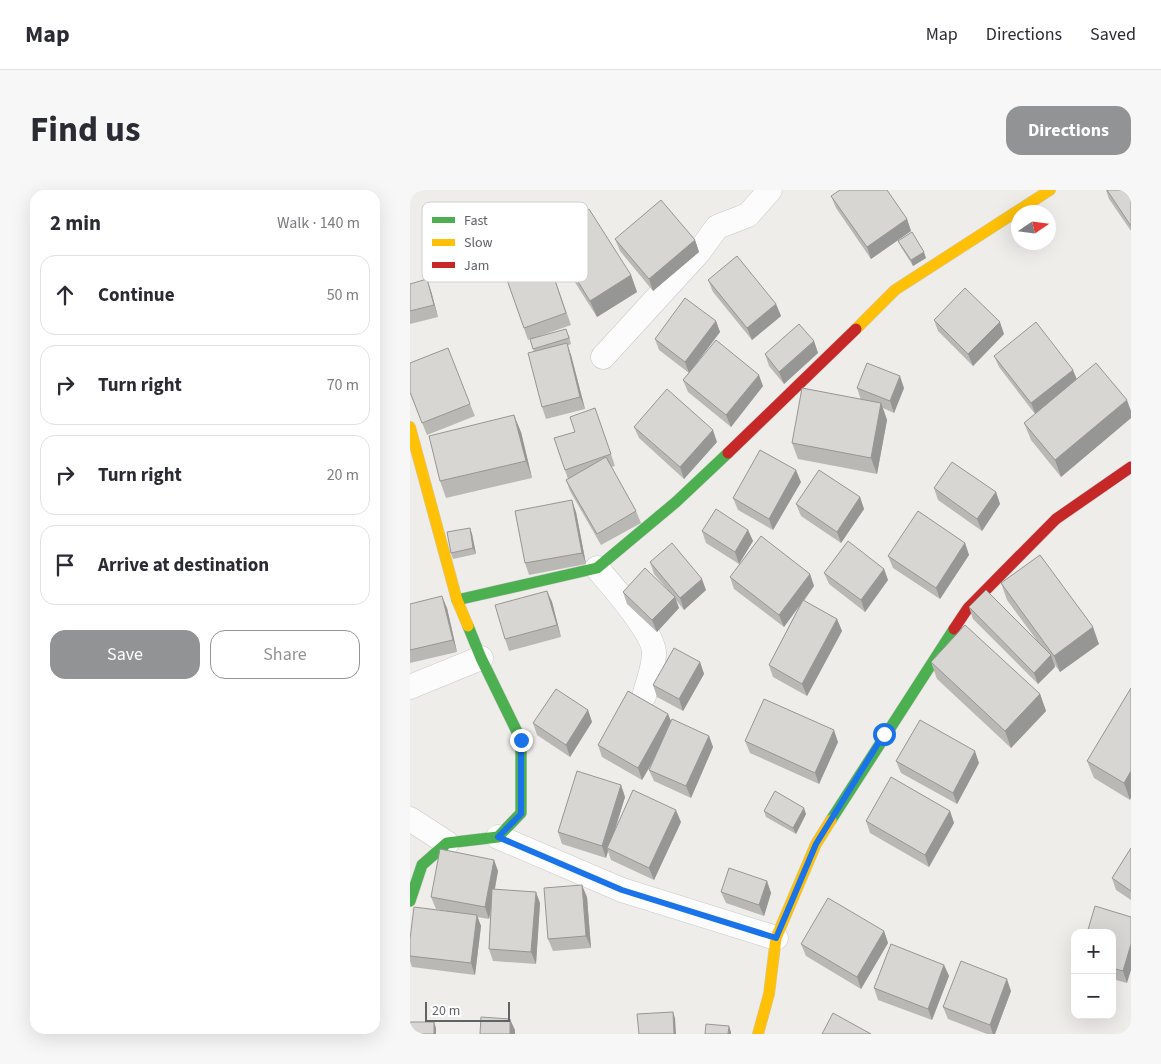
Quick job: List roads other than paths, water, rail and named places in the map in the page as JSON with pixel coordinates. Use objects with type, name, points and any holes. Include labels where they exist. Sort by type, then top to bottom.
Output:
[{"type":"street","points":[[603,356],[699,252],[718,227],[748,215],[770,190]]},
{"type":"street","points":[[457,600],[597,568],[676,502],[895,290],[1050,190]]},
{"type":"street","points":[[410,427],[457,600],[480,658],[521,740],[521,814],[498,837]]},
{"type":"street","points":[[758,1034],[769,994],[776,938],[816,844],[884,734],[968,608],[1056,519],[1131,467]]},
{"type":"street","points":[[597,568],[634,613],[653,643],[655,653],[644,696]]},
{"type":"street","points":[[410,687],[480,658]]},
{"type":"street","points":[[410,819],[447,843]]},
{"type":"street","points":[[410,901],[422,865],[447,843],[498,837],[622,890],[776,938]]}]
